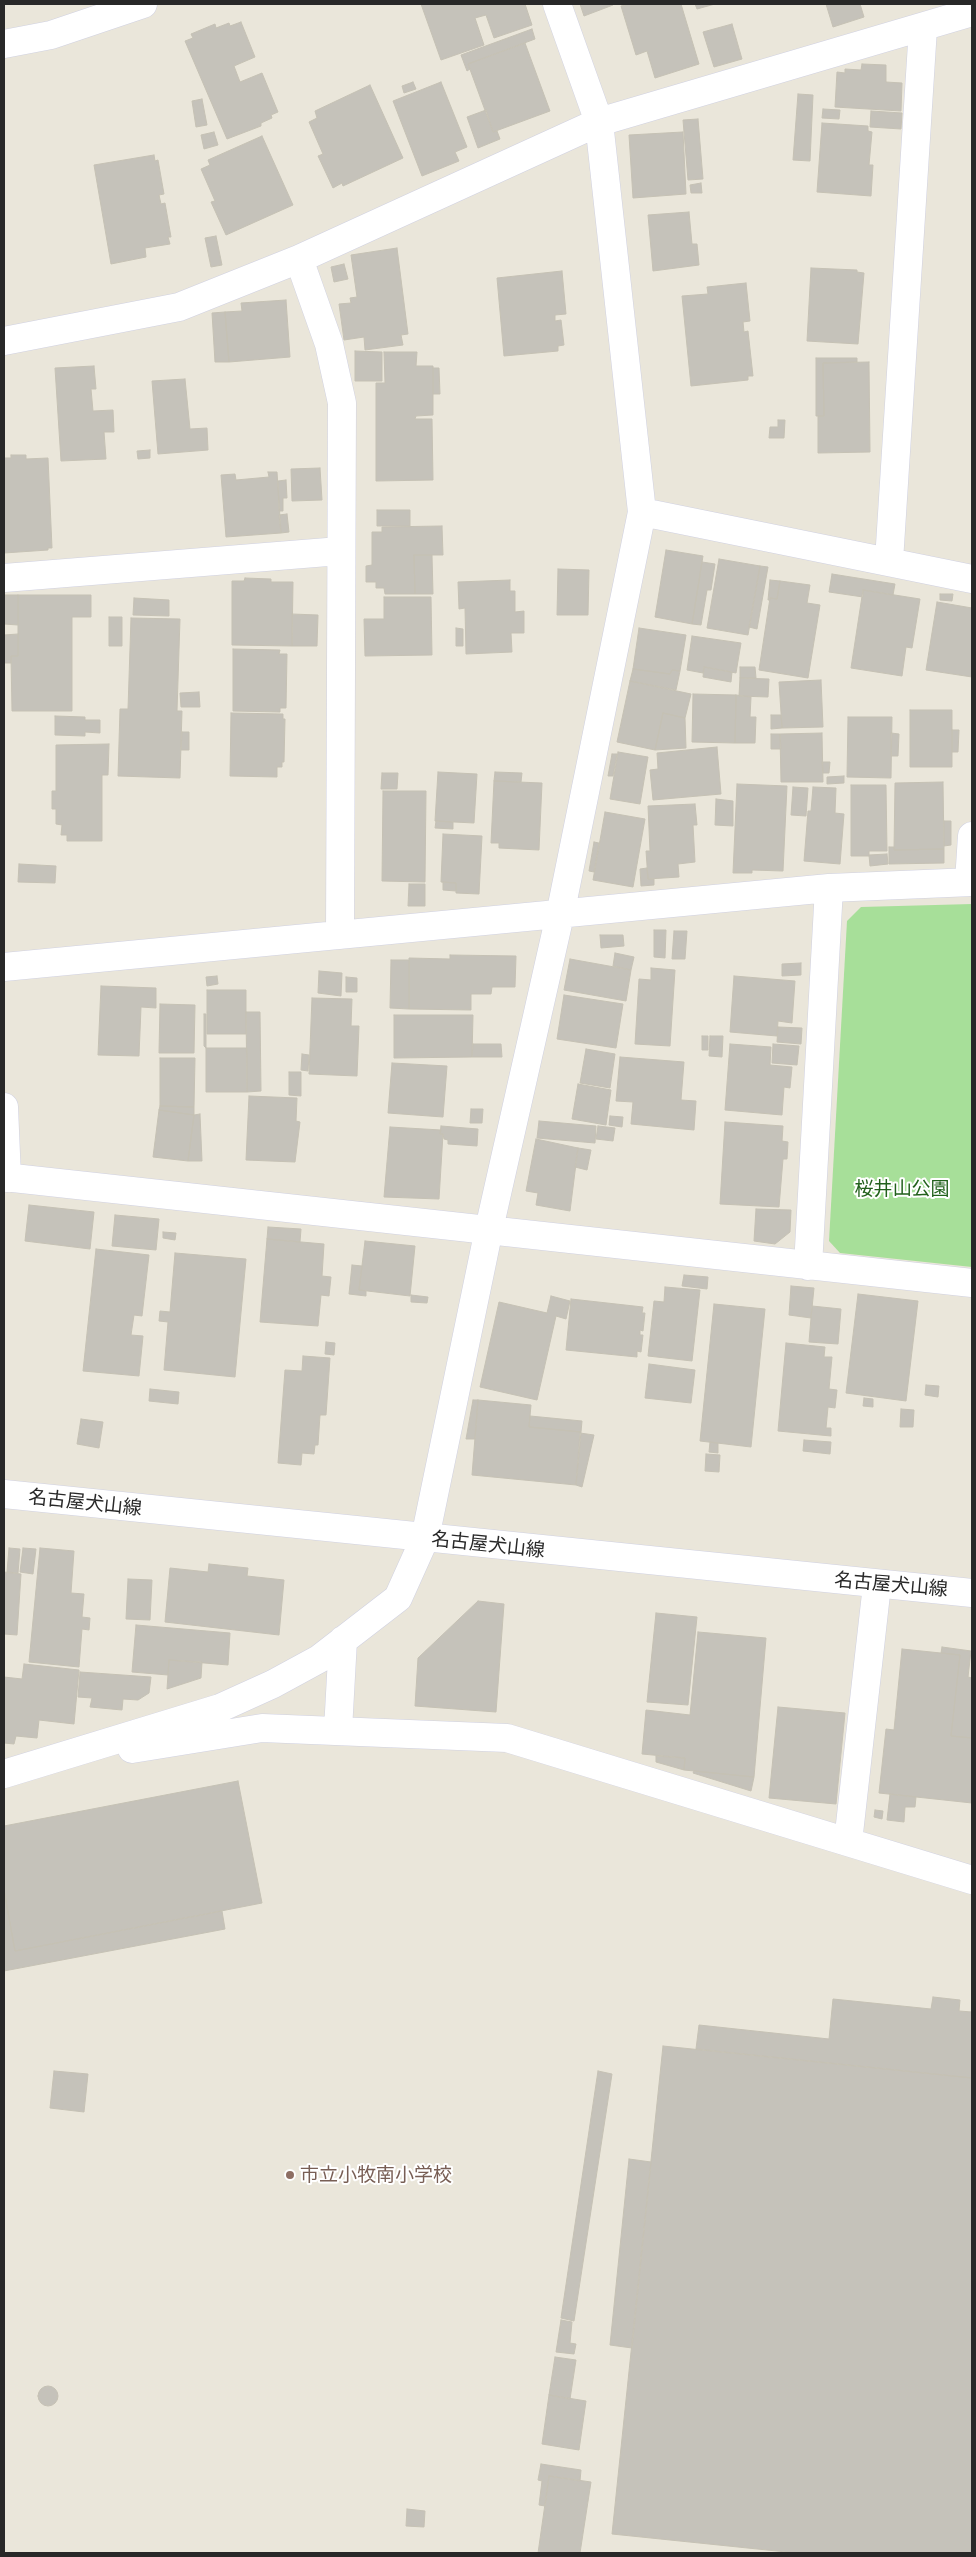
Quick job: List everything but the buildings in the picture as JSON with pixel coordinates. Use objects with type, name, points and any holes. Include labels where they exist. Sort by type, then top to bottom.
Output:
[{"type":"street","points":[[4,44],[51,35],[143,4]]},
{"type":"street","points":[[15,1770],[220,1708],[319,1659],[398,1598],[425,1538],[489,1229],[560,915],[642,512],[599,122],[557,4]]},
{"type":"street","points":[[4,341],[179,307],[299,259],[599,122],[972,12]]},
{"type":"street","points":[[889,561],[922,28]]},
{"type":"street","points":[[299,259],[329,344],[342,403],[340,935]]},
{"type":"street","points":[[642,512],[972,579]]},
{"type":"street","points":[[4,578],[340,551]]},
{"type":"street","points":[[4,967],[829,888],[971,882],[972,836]]},
{"type":"street","points":[[808,1266],[829,888]]},
{"type":"street","points":[[4,1107],[6,1177],[972,1283]]},
{"type":"street","name":"名古屋犬山線","points":[[4,1494],[877,1585],[972,1593]]},
{"type":"street","points":[[848,1842],[877,1585]]},
{"type":"street","points":[[338,1730],[343,1640]]},
{"type":"street","points":[[15,1770],[262,1728],[507,1738],[972,1880]]},
{"type":"green space","name":"桜井山公園","points":[[972,904],[972,1267],[840,1253],[829,1241],[847,921],[861,907]]},
{"type":"place","name":"市立小牧南小学校","points":[[290,2175]]}]
